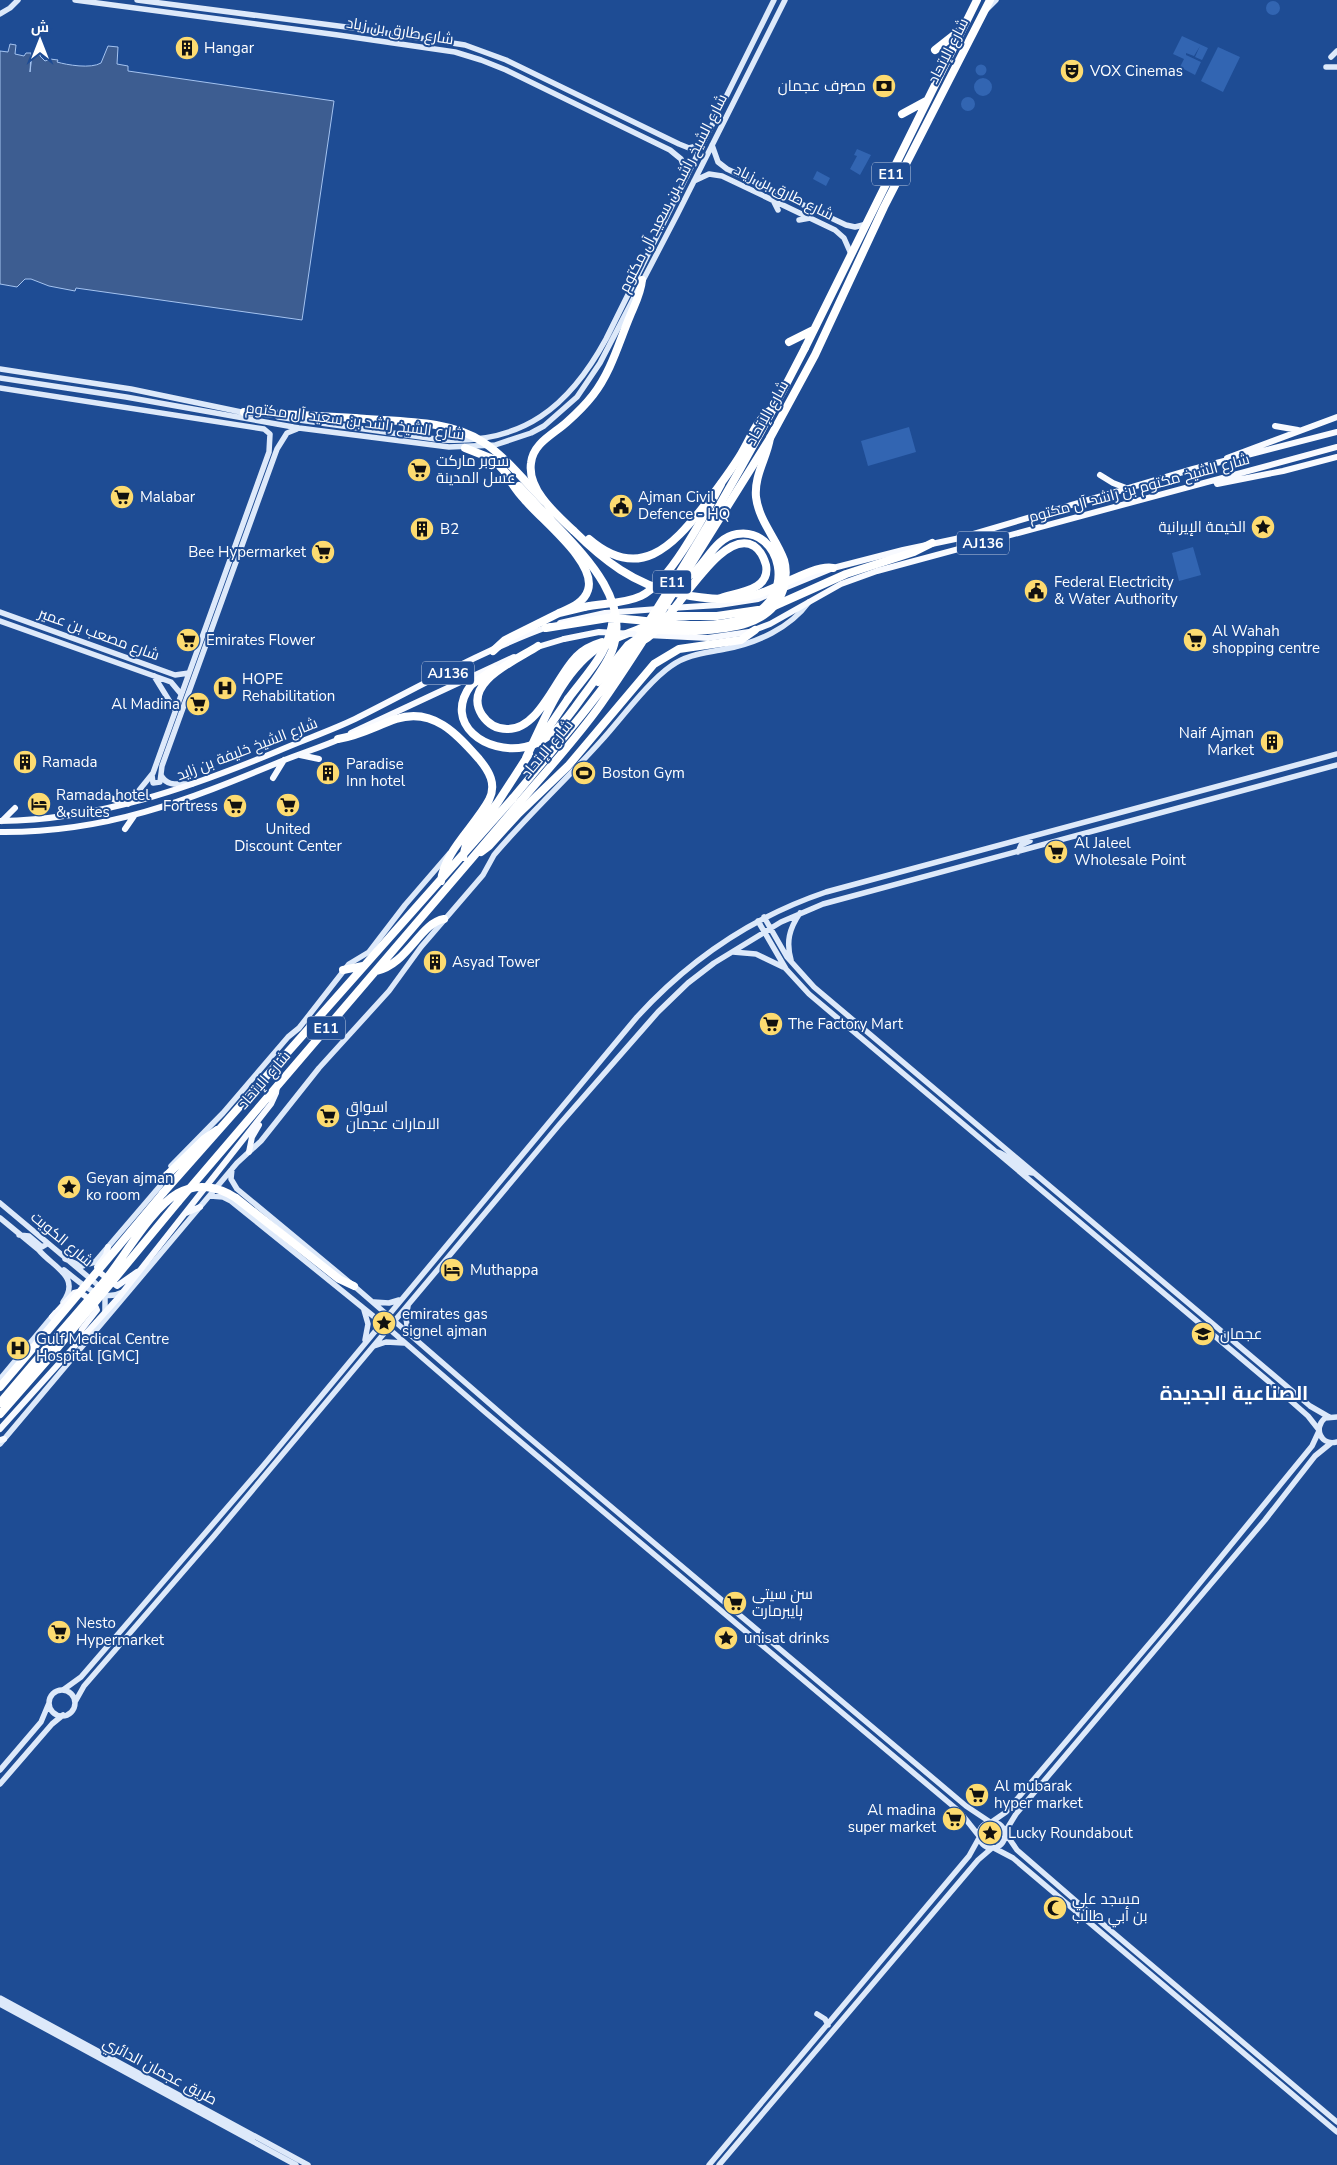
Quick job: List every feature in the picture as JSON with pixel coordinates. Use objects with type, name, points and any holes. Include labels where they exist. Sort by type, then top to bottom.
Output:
[{"type":"highway","name":"شارع الإتحاد","points":[[638,638],[713,516],[774,408],[977,0]]},
{"type":"highway","name":"شارع الإتحاد","points":[[0,1414],[474,855],[590,704],[682,579],[770,438],[815,355],[884,207],[990,0]]},
{"type":"highway","points":[[935,50],[964,27]]},
{"type":"highway","points":[[902,114],[928,100]]},
{"type":"highway","points":[[544,501],[531,472],[530,465],[534,452],[541,443],[584,405],[601,382],[612,362],[638,296],[642,280]]},
{"type":"highway","points":[[789,342],[813,330]]},
{"type":"highway","points":[[558,613],[627,600],[641,596],[654,587],[672,564],[761,419],[774,408]]},
{"type":"highway","points":[[244,412],[355,418],[430,425],[452,428],[468,434],[484,442],[498,453],[561,519],[601,556],[643,583],[677,594],[718,599],[757,594],[820,568],[832,568]]},
{"type":"highway","points":[[638,638],[658,629],[695,631],[726,629],[749,623],[770,611],[782,592],[786,575],[784,559],[763,521],[756,497],[758,473],[768,450],[770,438]]},
{"type":"highway","points":[[465,448],[488,456],[504,471],[596,571],[604,586],[618,627],[612,652],[562,724],[548,737],[526,747],[508,748],[482,741],[470,732],[462,714],[462,704],[471,685],[510,659]]},
{"type":"highway","points":[[493,651],[505,640],[577,604],[586,595],[589,585],[587,572],[576,555],[524,500],[504,471]]},
{"type":"highway","points":[[561,519],[603,550],[619,557],[644,557],[663,550],[680,536],[722,484]]},
{"type":"highway","points":[[546,628],[608,618],[701,624],[740,620],[759,612],[772,598],[778,585],[779,571],[776,560],[767,545],[753,536],[742,534],[730,536],[722,540],[691,575],[682,579]]},
{"type":"highway","points":[[584,694],[593,687],[628,645],[661,627],[688,591],[723,550],[738,543],[753,546],[760,552],[766,564],[766,572],[762,582],[750,590],[718,599]]},
{"type":"highway","points":[[538,646],[495,673],[483,683],[478,697],[479,709],[485,719],[494,726],[505,729],[525,725],[534,716],[560,675],[588,647],[612,640],[666,618],[737,614],[775,605],[846,574],[914,552],[932,543]]},
{"type":"highway","points":[[463,857],[466,845],[606,646],[612,630],[613,609]]},
{"type":"highway","points":[[474,855],[489,846],[519,813],[561,774],[654,664],[679,649],[741,640],[755,630]]},
{"type":"highway","points":[[526,758],[571,673],[590,654],[612,640]]},
{"type":"highway","points":[[338,739],[358,734],[395,720],[414,717],[433,720],[455,733],[487,768],[492,784],[488,802],[445,865],[441,881]]},
{"type":"highway","name":"شارع الإتحاد","points":[[0,1387],[163,1193],[363,966],[517,799]]},
{"type":"highway","points":[[376,971],[395,963],[431,925],[444,919]]},
{"type":"highway","points":[[343,970],[363,966]]},
{"type":"highway","points":[[166,1176],[207,1136],[221,1129]]},
{"type":"highway","points":[[0,1403],[107,1277],[155,1215],[171,1198],[189,1189],[204,1187],[220,1190],[236,1198],[339,1279],[354,1286]]},
{"type":"main road","points":[[0,14],[16,2],[24,0]]},
{"type":"main road","name":"شارع طارق بن زياد","points":[[75,0],[338,34],[455,52],[494,65],[654,142],[678,155],[685,167],[686,176]]},
{"type":"main road","name":"شارع طارق بن زياد","points":[[137,0],[340,26],[465,46],[506,60],[684,146],[694,147],[701,145]]},
{"type":"main road","name":"شارع الشيخ راشد بن سعيد آل مكتوم","points":[[0,369],[131,389],[244,412],[456,440],[480,440],[496,437],[526,425],[540,417],[564,397],[592,364],[774,0]]},
{"type":"main road","name":"شارع الشيخ راشد بن سعيد آل مكتوم","points":[[0,378],[126,397],[223,416],[299,428],[465,448],[495,445],[519,439],[544,426],[564,410],[577,397],[600,363],[785,0]]},
{"type":"main road","name":"شارع الإتحاد","points":[[984,12],[996,0]]},
{"type":"main road","points":[[338,34],[340,26]]},
{"type":"main road","points":[[1331,57],[1337,51]]},
{"type":"main road","points":[[1326,67],[1337,67]]},
{"type":"main road","points":[[535,84],[539,76]]},
{"type":"main road","points":[[654,142],[658,139],[658,134]]},
{"type":"main road","name":"شارع طارق بن زياد","points":[[712,144],[718,162],[732,171],[831,219],[850,226],[867,224]]},
{"type":"main road","points":[[726,178],[728,173],[732,171]]},
{"type":"main road","name":"شارع طارق بن زياد","points":[[694,181],[709,174],[726,178],[827,226],[844,238],[851,254]]},
{"type":"main road","points":[[773,200],[778,210]]},
{"type":"main road","points":[[799,220],[810,218]]},
{"type":"main road","points":[[827,226],[831,224],[831,219]]},
{"type":"main road","points":[[0,388],[264,429],[270,434],[269,452],[153,773],[152,780],[155,783],[160,782],[162,766],[279,444],[287,434],[299,428]]},
{"type":"main road","points":[[111,405],[126,397]]},
{"type":"main road","points":[[223,416],[228,424]]},
{"type":"main road","points":[[1217,463],[1240,452],[1337,417]]},
{"type":"main road","points":[[1275,426],[1299,430]]},
{"type":"main road","name":"شارع الشيخ مكتوم بن راشد آل مكتوم","points":[[661,609],[719,605],[758,599],[832,568],[932,543],[960,538],[1127,488],[1337,432]]},
{"type":"main road","points":[[270,441],[272,438],[277,437],[280,440],[279,444]]},
{"type":"main road","name":"شارع الشيخ مكتوم بن راشد آل مكتوم","points":[[638,638],[708,638],[755,630],[859,577],[897,565],[1205,484],[1337,447]]},
{"type":"main road","points":[[1205,484],[1267,475],[1337,457]]},
{"type":"main road","points":[[1100,475],[1113,483],[1127,488]]},
{"type":"main road","points":[[1,1441],[232,1169],[264,1137],[319,1068],[385,996],[444,919],[483,875],[496,852],[665,671],[688,657],[736,647],[771,634],[801,613],[810,601]]},
{"type":"main road","name":"شارع الشيخ خليفة بن زايد","points":[[1,821],[66,816],[127,804],[194,784],[352,720],[493,651],[546,628],[590,615],[661,609]]},
{"type":"main road","name":"شارع مصعب بن عمير","points":[[0,612],[175,675],[189,673]]},
{"type":"main road","name":"شارع مصعب بن عمير","points":[[0,621],[171,682]]},
{"type":"main road","name":"شارع الشيخ خليفة بن زايد","points":[[0,832],[73,827],[134,816],[201,795],[338,739],[538,646],[599,632],[638,638]]},
{"type":"main road","points":[[175,675],[176,680],[171,682],[181,694]]},
{"type":"main road","points":[[154,676],[175,710]]},
{"type":"main road","points":[[0,1770],[41,1722],[55,1693],[63,1690],[81,1677],[263,1466],[363,1344],[651,1002],[698,959],[761,919],[795,903],[842,887],[1337,754]]},
{"type":"main road","points":[[298,755],[318,759]]},
{"type":"main road","points":[[273,778],[284,760]]},
{"type":"main road","points":[[0,1784],[49,1727],[72,1710],[74,1702],[84,1686],[214,1536],[559,1125],[658,1012],[688,983],[731,952],[767,930],[800,913],[856,894],[1337,765]]},
{"type":"main road","points":[[106,796],[127,804],[153,773]]},
{"type":"main road","points":[[161,774],[165,781],[170,784],[194,784]]},
{"type":"main road","points":[[1,821],[15,808]]},
{"type":"main road","points":[[125,829],[134,816]]},
{"type":"main road","points":[[1018,852],[1023,843],[1056,834],[1067,827]]},
{"type":"main road","points":[[65,1259],[79,1265],[88,1266],[96,1261],[177,1160],[223,1113],[288,1037],[298,1028],[343,970],[351,962],[369,952],[443,859],[455,850]]},
{"type":"main road","points":[[791,963],[788,938],[792,925],[800,913]]},
{"type":"main road","points":[[761,919],[786,969],[809,994],[1308,1416],[1319,1430],[1323,1439],[1334,1443]]},
{"type":"main road","points":[[767,930],[791,963],[814,987],[1310,1406],[1329,1417],[1337,1418]]},
{"type":"main road","points":[[731,952],[756,954],[786,969]]},
{"type":"main road","points":[[249,1152],[252,1137],[275,1096],[277,1086]]},
{"type":"main road","points":[[0,1429],[123,1292],[266,1110]]},
{"type":"main road","points":[[995,1152],[1003,1154],[1026,1172],[1034,1173]]},
{"type":"main road","points":[[232,1169],[231,1179],[235,1187],[966,1806],[991,1822],[1001,1825],[1014,1847],[1032,1863],[1337,2122]]},
{"type":"main road","points":[[226,1198],[228,1190],[235,1187]]},
{"type":"main road","points":[[210,1196],[226,1198],[388,1328],[960,1812],[984,1845],[1013,1858],[1337,2132]]},
{"type":"main road","name":"شارع الكويت","points":[[0,1203],[46,1244],[99,1286],[105,1296]]},
{"type":"main road","points":[[185,1213],[200,1207]]},
{"type":"main road","name":"شارع الكويت","points":[[0,1218],[19,1235],[94,1292],[105,1296]]},
{"type":"main road","points":[[19,1235],[29,1236],[42,1247],[46,1244]]},
{"type":"main road","points":[[108,1248],[106,1255],[97,1267],[99,1272],[118,1286],[138,1272]]},
{"type":"main road","points":[[38,1249],[64,1273],[70,1284],[68,1294],[52,1317]]},
{"type":"main road","points":[[1122,1259],[1132,1258],[1156,1276]]},
{"type":"main road","points":[[0,1379],[52,1317],[74,1293],[78,1292],[82,1293],[96,1306],[97,1310],[82,1329],[79,1340]]},
{"type":"main road","points":[[105,1312],[105,1296],[123,1292]]},
{"type":"main road","points":[[371,1301],[389,1303],[403,1297]]},
{"type":"main road","points":[[408,1333],[406,1318],[410,1302]]},
{"type":"main road","points":[[363,1308],[368,1324],[363,1344]]},
{"type":"main road","points":[[372,1347],[386,1342],[406,1344]]},
{"type":"main road","points":[[485,1412],[494,1412],[513,1428],[520,1430]]},
{"type":"main road","points":[[709,2165],[972,1852],[979,1837],[980,1828],[1006,1812],[1167,1623],[1312,1446],[1323,1420],[1337,1413]]},
{"type":"main road","points":[[719,2165],[978,1860],[993,1848],[1001,1845],[1020,1809],[1265,1520],[1315,1456],[1334,1443]]},
{"type":"main road","points":[[1163,1640],[1158,1640],[1157,1637],[1167,1623]]},
{"type":"main road","points":[[764,1646],[774,1651],[791,1665],[797,1663]]},
{"type":"main road","points":[[1136,1671],[1145,1655],[1144,1652],[1141,1652]]},
{"type":"main road","points":[[63,1690],[71,1694],[74,1702]]},
{"type":"main road","points":[[49,1703],[54,1713],[62,1716]]},
{"type":"main road","name":"طريق عجمان الدائري","points":[[0,1998],[308,2165]]},
{"type":"main road","name":"طريق عجمان الدائري","points":[[0,2004],[296,2165]]},
{"type":"main road","points":[[817,2014],[828,2023]]},
{"type":"main road","points":[[827,2037],[828,2023]]},
{"type":"main road","points":[[1264,2070],[1283,2075]]},
{"type":"main road","points":[[1284,2089],[1289,2086],[1300,2095],[1307,2097]]},
{"type":"shaded area","points":[[1273,1],[1278,3],[1280,8],[1278,13],[1273,15],[1268,13],[1266,8],[1268,3]]},
{"type":"shaded area","points":[[1182,36],[1208,48],[1202,60],[1195,57],[1200,46],[1194,56],[1186,53],[1186,55],[1201,62],[1195,75],[1180,67],[1184,59],[1173,54]]},
{"type":"shaded area","points":[[10,44],[16,45],[15,54],[24,56],[26,53],[31,53],[30,72],[32,55],[41,49],[40,56],[45,61],[50,59],[67,64],[91,66],[101,63],[108,46],[118,47],[117,64],[128,66],[128,71],[334,101],[302,320],[76,288],[75,291],[49,286],[31,279],[25,279],[17,287],[0,284],[0,51],[8,52]]},
{"type":"shaded area","points":[[1218,47],[1240,57],[1223,92],[1201,81]]},
{"type":"shaded area","points":[[981,64],[987,70],[981,76],[975,70]]},
{"type":"shaded area","points":[[983,78],[989,81],[992,87],[989,93],[983,96],[977,93],[974,87],[977,81]]},
{"type":"shaded area","points":[[965,97],[971,97],[975,104],[971,111],[965,111],[961,107],[961,101]]},
{"type":"shaded area","points":[[857,149],[871,155],[860,175],[850,169],[857,156],[854,155]]},
{"type":"shaded area","points":[[817,171],[830,178],[826,186],[813,179]]},
{"type":"shaded area","points":[[909,427],[916,452],[868,466],[861,441]]},
{"type":"shaded area","points":[[1193,547],[1201,575],[1179,581],[1172,553]]},
{"type":"place","name":"Hangar","points":[[187,48]]},
{"type":"place","name":"VOX Cinemas","points":[[1072,71]]},
{"type":"place","name":"مصرف عجمان","points":[[884,86]]},
{"type":"place","name":"سوبر ماركت عسل المدينة","points":[[419,470]]},
{"type":"place","name":"Malabar","points":[[122,497]]},
{"type":"place","name":"Ajman Civil Defence - HQ","points":[[621,506]]},
{"type":"place","name":"الخيمة الإيرانية","points":[[1263,527]]},
{"type":"place","name":"B2","points":[[422,529]]},
{"type":"place","name":"Bee Hypermarket","points":[[323,552]]},
{"type":"place","name":"Federal Electricity & Water Authority","points":[[1036,591]]},
{"type":"place","name":"Emirates Flower","points":[[188,640]]},
{"type":"place","name":"Al Wahah shopping centre","points":[[1195,640]]},
{"type":"place","name":"HOPE Rehabilitation","points":[[225,688]]},
{"type":"place","name":"Al Madina","points":[[198,704]]},
{"type":"place","name":"Naif Ajman Market","points":[[1272,742]]},
{"type":"place","name":"Ramada","points":[[25,762]]},
{"type":"place","name":"Paradise Inn hotel","points":[[328,773]]},
{"type":"place","name":"Boston Gym","points":[[584,773]]},
{"type":"place","name":"Ramada hotel & suites","points":[[39,804]]},
{"type":"place","name":"United Discount Center","points":[[288,805]]},
{"type":"place","name":"Fortress","points":[[235,806]]},
{"type":"place","name":"Al Jaleel Wholesale Point","points":[[1056,852]]},
{"type":"place","name":"Asyad Tower","points":[[435,962]]},
{"type":"place","name":"The Factory Mart","points":[[771,1024]]},
{"type":"place","name":"اسواق الامارات عجمان","points":[[328,1116]]},
{"type":"place","name":"Geyan ajman ko room","points":[[69,1187]]},
{"type":"place","name":"Muthappa","points":[[452,1270]]},
{"type":"place","name":"emirates gas signel ajman","points":[[384,1323]]},
{"type":"place","name":"عجمان","points":[[1203,1334]]},
{"type":"place","name":"Gulf Medical Centre Hospital [GMC]","points":[[18,1348]]},
{"type":"place","name":"سن سیتی ہایبرمارت","points":[[735,1603]]},
{"type":"place","name":"Nesto Hypermarket","points":[[59,1632]]},
{"type":"place","name":"unisat drinks","points":[[726,1638]]},
{"type":"place","name":"Al mubarak hyper market","points":[[977,1795]]},
{"type":"place","name":"Al madina super market","points":[[954,1819]]},
{"type":"place","name":"Lucky Roundabout","points":[[990,1833]]},
{"type":"place","name":"مسجد علي بن أبي طالب","points":[[1055,1908]]},
{"type":"district","name":"الصناعية الجديدة","points":[[1234,1393]]}]
